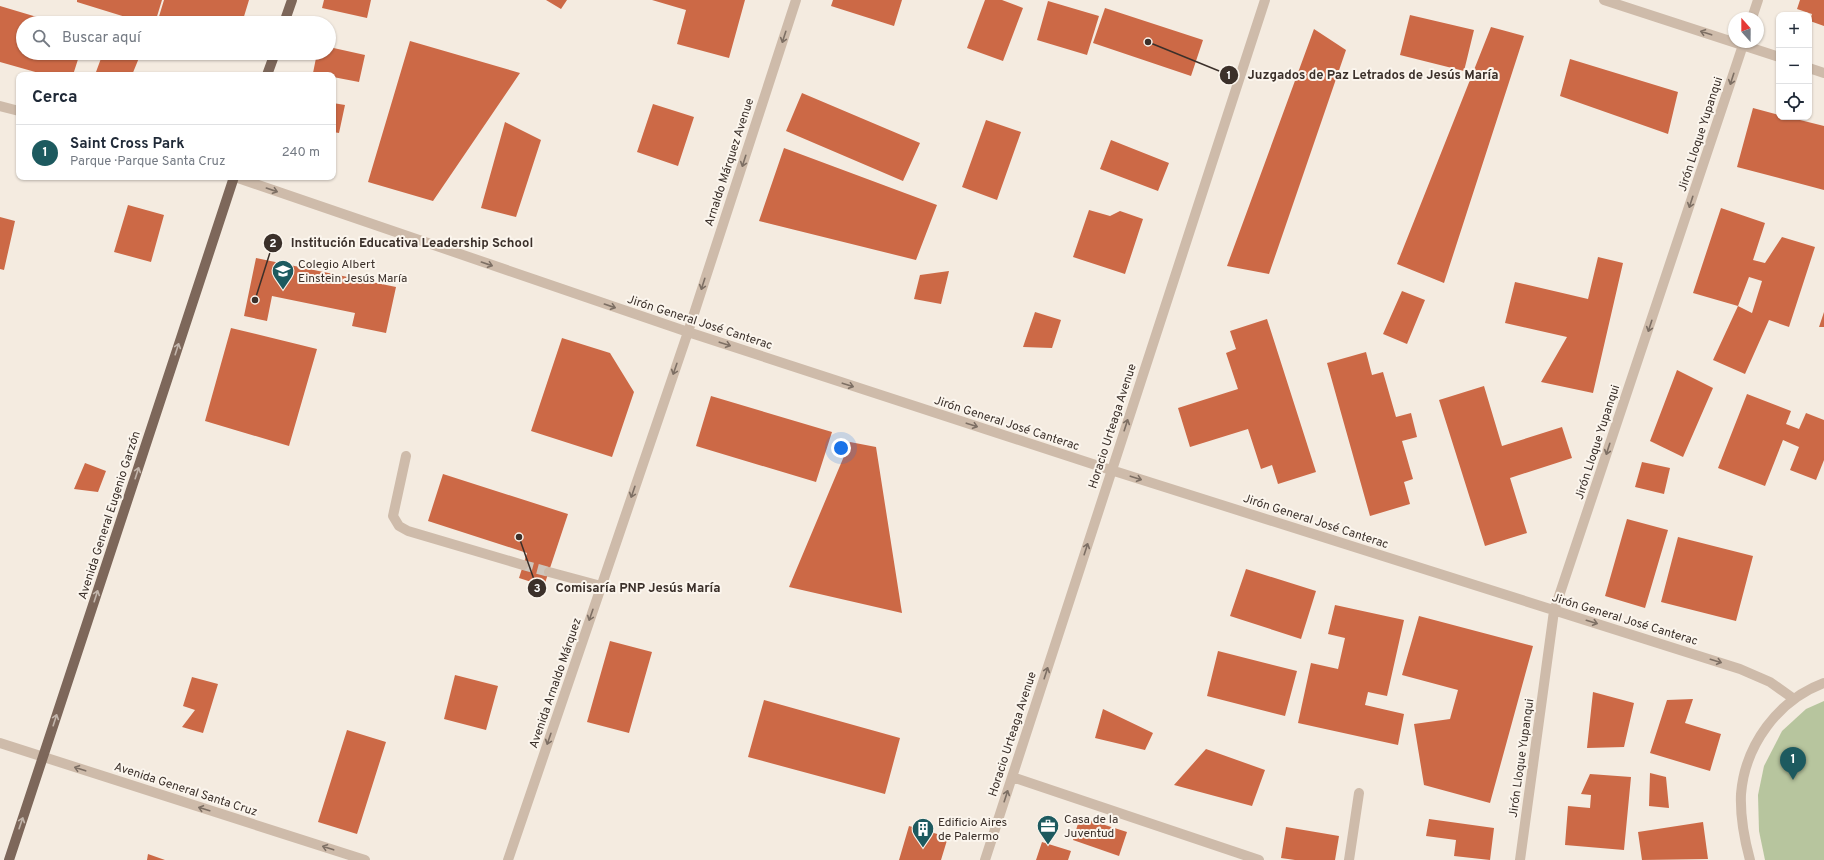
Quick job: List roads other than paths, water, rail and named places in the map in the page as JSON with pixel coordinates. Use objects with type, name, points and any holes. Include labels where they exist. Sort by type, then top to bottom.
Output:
[{"type":"main road","points":[[286,16],[292,0]]},
{"type":"main road","points":[[268,72],[272,60]]},
{"type":"main road","name":"Avenida General Eugenio Garzón","points":[[9,860],[233,180]]},
{"type":"street","name":"Arnaldo Márquez Avenue","points":[[688,332],[796,0]]},
{"type":"street","name":"Horacio Urteaga Avenue","points":[[985,860],[1265,0]]},
{"type":"street","points":[[1604,0],[1728,39]]},
{"type":"street","points":[[1754,12],[1758,0]]},
{"type":"street","name":"Jirón Lloque Yupanqui","points":[[1520,860],[1554,611],[1743,48]]},
{"type":"street","points":[[1755,48],[1776,56]]},
{"type":"street","points":[[1812,69],[1824,73]]},
{"type":"street","points":[[0,106],[16,110]]},
{"type":"street","name":"Jirón General José Canterac","points":[[243,180],[688,332],[1111,470],[1740,669],[1770,682],[1794,698]]},
{"type":"street","name":"Avenida Arnaldo Márquez","points":[[508,860],[688,332]]},
{"type":"street","points":[[406,456],[393,516],[398,526],[408,531],[523,565]]},
{"type":"street","points":[[549,572],[601,586]]},
{"type":"street","points":[[1750,860],[1744,837],[1741,814],[1741,794],[1745,774],[1752,753],[1762,733],[1778,712],[1794,698],[1824,683]]},
{"type":"street","name":"Avenida General Santa Cruz","points":[[0,743],[365,860]]},
{"type":"street","points":[[1012,777],[1259,860]]},
{"type":"street","points":[[1349,860],[1360,793]]},
{"type":"tunnel","points":[[523,565],[549,572]]},
{"type":"place","name":"Juzgados de Paz Letrados de Jesús María","points":[[1148,42]]},
{"type":"place","name":"Colegio Albert Einstein Jesús María","points":[[283,290]]},
{"type":"place","name":"Institución Educativa Leadership School","points":[[255,300]]},
{"type":"place","name":"Comisaría PNP Jesús María","points":[[519,537]]},
{"type":"place","name":"Saint Cross Park","points":[[1793,780]]},
{"type":"place","name":"Casa de la Juventud","points":[[1048,846]]},
{"type":"place","name":"Edificio Aires de Palermo","points":[[923,848]]}]
